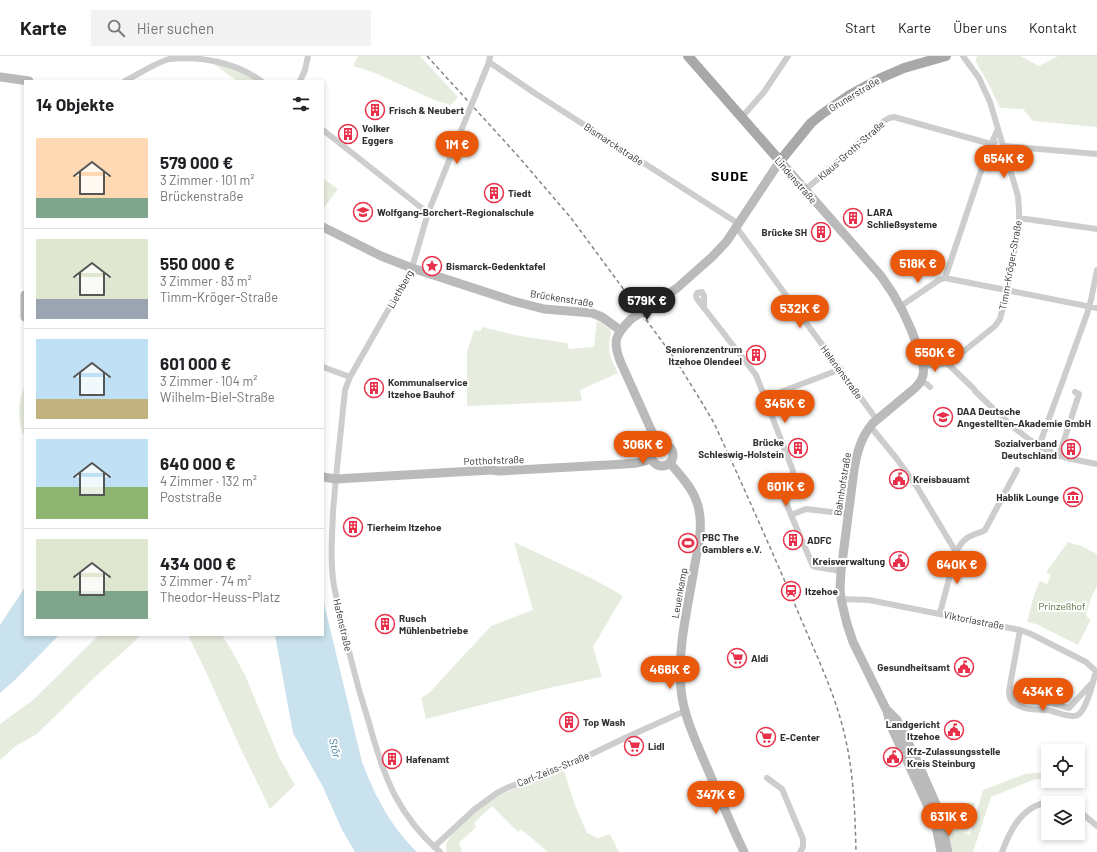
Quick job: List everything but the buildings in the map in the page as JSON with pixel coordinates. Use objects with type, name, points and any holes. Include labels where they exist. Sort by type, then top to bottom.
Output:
[{"type":"main road","name":"Lindenstraße","points":[[688,56],[780,160]]},
{"type":"main road","name":"Grunerstraße","points":[[780,160],[811,123],[848,96],[881,78],[904,68],[946,56]]},
{"type":"street","points":[[126,80],[161,62],[191,56],[222,60],[240,68],[259,80]]},
{"type":"street","points":[[300,80],[305,70],[308,56]]},
{"type":"street","points":[[742,117],[764,92],[788,56]]},
{"type":"street","name":"Timm-Kröger-Straße","points":[[948,364],[998,323],[1001,317],[1020,218],[1016,189],[992,107],[979,78],[963,56]]},
{"type":"street","name":"Liethberg","points":[[350,377],[412,268],[428,213],[489,59]]},
{"type":"street","name":"Bismarckstraße","points":[[489,59],[536,94],[738,226]]},
{"type":"street","points":[[0,77],[24,80]]},
{"type":"street","name":"Klaus-Groth-Straße","points":[[805,190],[884,121],[891,117],[896,117],[991,144]]},
{"type":"street","points":[[945,278],[988,150],[998,129]]},
{"type":"street","points":[[324,131],[428,213]]},
{"type":"street","points":[[991,144],[1001,139]]},
{"type":"street","points":[[1004,146],[1097,154]]},
{"type":"street","points":[[670,463],[665,466],[660,466],[652,459],[652,451],[658,445],[618,356],[616,342],[620,330],[631,319],[677,288],[712,257],[727,241],[738,226],[780,160]]},
{"type":"street","name":"Lindenstraße","points":[[780,160],[889,287],[901,306],[910,327],[923,374]]},
{"type":"street","points":[[1020,218],[1097,229]]},
{"type":"street","name":"Helenenstraße","points":[[738,226],[841,369],[874,423],[917,487],[956,552]]},
{"type":"street","name":"Brückenstraße","points":[[324,228],[381,256],[412,268],[513,301],[544,309],[592,312],[602,317],[620,330]]},
{"type":"street","points":[[1039,446],[1089,306],[1097,270]]},
{"type":"street","points":[[901,306],[939,280],[945,278],[1097,308]]},
{"type":"street","points":[[704,308],[756,375],[793,469],[793,476],[783,495],[813,566],[841,571]]},
{"type":"street","points":[[930,387],[927,384],[923,374],[939,364],[948,364],[1021,433],[1039,446],[1059,456],[1097,464]]},
{"type":"street","points":[[324,368],[350,377]]},
{"type":"street","points":[[765,398],[841,369]]},
{"type":"street","name":"Bahnhofstraße","points":[[888,711],[853,642],[841,599],[841,571],[855,465],[862,438],[874,423],[915,388],[923,374]]},
{"type":"street","name":"Hafenstraße","points":[[350,377],[345,390],[336,479],[332,527],[332,573],[362,700],[379,757],[390,786],[408,818],[440,852]]},
{"type":"street","points":[[1059,456],[1079,394],[1075,392]]},
{"type":"street","name":"Leuenkamp","points":[[658,445],[664,445],[670,448],[673,454],[670,463],[687,484],[694,496],[700,519],[699,543],[680,654],[681,688],[685,711],[713,782],[744,852]]},
{"type":"street","name":"Potthofstraße","points":[[324,477],[336,479],[632,464],[652,459]]},
{"type":"street","points":[[940,613],[956,552],[968,537],[985,530],[1017,470]]},
{"type":"street","points":[[791,515],[806,509],[848,514]]},
{"type":"street","name":"Viktoriastraße","points":[[841,599],[870,600],[1020,630],[1086,662],[1096,672]]},
{"type":"street","points":[[1020,630],[1009,692],[1011,701],[1016,705],[1026,709],[1051,711],[1074,716],[1080,713],[1083,708],[1096,672]]},
{"type":"street","points":[[1069,708],[1092,683]]},
{"type":"street","points":[[1009,692],[1016,698],[1035,702],[1051,703],[1073,709],[1083,708]]},
{"type":"street","name":"Carl-Zeiss-Straße","points":[[434,847],[475,809],[497,793],[578,761],[685,711]]},
{"type":"street","points":[[888,711],[890,724],[932,815],[936,826],[941,852]]},
{"type":"street","points":[[888,711],[897,720],[933,797],[940,814],[948,852]]},
{"type":"street","points":[[767,778],[782,788],[803,839],[803,847],[800,852]]},
{"type":"street","points":[[1002,852],[1008,837],[1026,811],[1041,804]]},
{"type":"street","points":[[1085,816],[1097,826]]},
{"type":"green space","points":[[358,56],[420,56],[458,97],[451,105],[434,100],[375,73],[353,66]]},
{"type":"green space","points":[[978,56],[1020,56],[1039,66],[1058,56],[1097,56],[1097,127],[1033,121],[1023,109],[1000,108],[976,62],[976,58]]},
{"type":"green space","points":[[208,60],[246,74],[255,80],[236,80]]},
{"type":"green space","points":[[324,179],[338,189],[324,208]]},
{"type":"green space","points":[[597,320],[611,330],[609,350],[618,373],[580,390],[582,401],[467,406],[467,352],[474,330],[481,331],[482,327],[520,336],[567,343],[569,349],[594,347]]},
{"type":"green space","points":[[24,388],[24,434],[22,433],[19,415],[21,397]]},
{"type":"green space","points":[[514,542],[597,581],[623,596],[593,647],[602,677],[553,687],[426,719],[421,698],[429,693],[491,626],[533,610]]},
{"type":"green space","name":"Prinzeßhof","points":[[1068,542],[1081,546],[1097,554],[1097,586],[1091,598],[1086,615],[1091,619],[1078,645],[1036,624],[1027,622],[1034,595],[1040,581],[1047,584],[1051,575],[1046,572]]},
{"type":"green space","points":[[98,636],[139,636],[37,734],[17,745],[0,760],[0,724],[33,700]]},
{"type":"green space","points":[[188,636],[223,636],[245,675],[279,757],[295,785],[270,809],[239,745]]},
{"type":"green space","points":[[564,771],[576,808],[587,833],[598,838],[610,834],[619,852],[547,852],[521,829],[518,832],[492,806],[474,823],[476,827],[459,843],[462,852],[447,852],[446,846],[450,837],[487,803],[513,789]]},
{"type":"green space","points":[[1041,772],[1041,779],[1033,780],[991,797],[973,852],[953,852],[945,818],[949,816],[957,829],[956,819],[962,818],[968,802],[975,803],[969,829],[958,831],[970,835],[983,790],[1025,774]]},
{"type":"water","points":[[24,589],[24,636],[58,636],[16,679],[0,693],[0,625]]},
{"type":"water","name":"Stör","points":[[324,603],[362,762],[378,799],[392,822],[417,852],[355,852],[342,830],[323,787],[293,733],[275,636],[324,636]]},
{"type":"railway","points":[[427,56],[518,156],[571,218],[675,359],[714,423],[790,594],[838,709],[851,768],[855,810],[856,852]]},
{"type":"place","name":"Frisch & Neubert","points":[[375,110]]},
{"type":"place","name":"Volker Eggers","points":[[348,134]]},
{"type":"place","name":"Tiedt","points":[[494,193]]},
{"type":"place","name":"Wolfgang-Borchert-Regionalschule","points":[[363,212]]},
{"type":"place","name":"LARA Schließsysteme","points":[[853,218]]},
{"type":"place","name":"Brücke SH","points":[[821,232]]},
{"type":"place","name":"Bismarck-Gedenktafel","points":[[432,266]]},
{"type":"place","name":"Seniorenzentrum Itzehoe Olendeel","points":[[756,355]]},
{"type":"place","name":"Kommunalservice Itzehoe Bauhof","points":[[374,388]]},
{"type":"place","name":"DAA Deutsche Angestellten-Akademie GmbH","points":[[943,417]]},
{"type":"place","name":"Brücke Schleswig-Holstein","points":[[798,448]]},
{"type":"place","name":"Sozialverband Deutschland","points":[[1071,449]]},
{"type":"place","name":"Kreisbauamt","points":[[899,479]]},
{"type":"place","name":"Hablik Lounge","points":[[1073,497]]},
{"type":"place","name":"Tierheim Itzehoe","points":[[353,527]]},
{"type":"place","name":"ADFC","points":[[793,540]]},
{"type":"place","name":"PBC The Gamblers e.V.","points":[[688,543]]},
{"type":"place","name":"Kreisverwaltung","points":[[899,561]]},
{"type":"place","name":"Itzehoe","points":[[791,591]]},
{"type":"place","name":"Rusch Mühlenbetriebe","points":[[385,624]]},
{"type":"place","name":"Aldi","points":[[737,658]]},
{"type":"place","name":"Gesundheitsamt","points":[[964,667]]},
{"type":"place","name":"Top Wash","points":[[569,722]]},
{"type":"place","name":"Landgericht Itzehoe","points":[[954,730]]},
{"type":"place","name":"E-Center","points":[[766,737]]},
{"type":"place","name":"Lidl","points":[[634,746]]},
{"type":"place","name":"Kfz-Zulassungsstelle Kreis Steinburg","points":[[893,757]]},
{"type":"place","name":"Hafenamt","points":[[392,759]]},
{"type":"district","name":"SUDE","points":[[730,176]]}]
